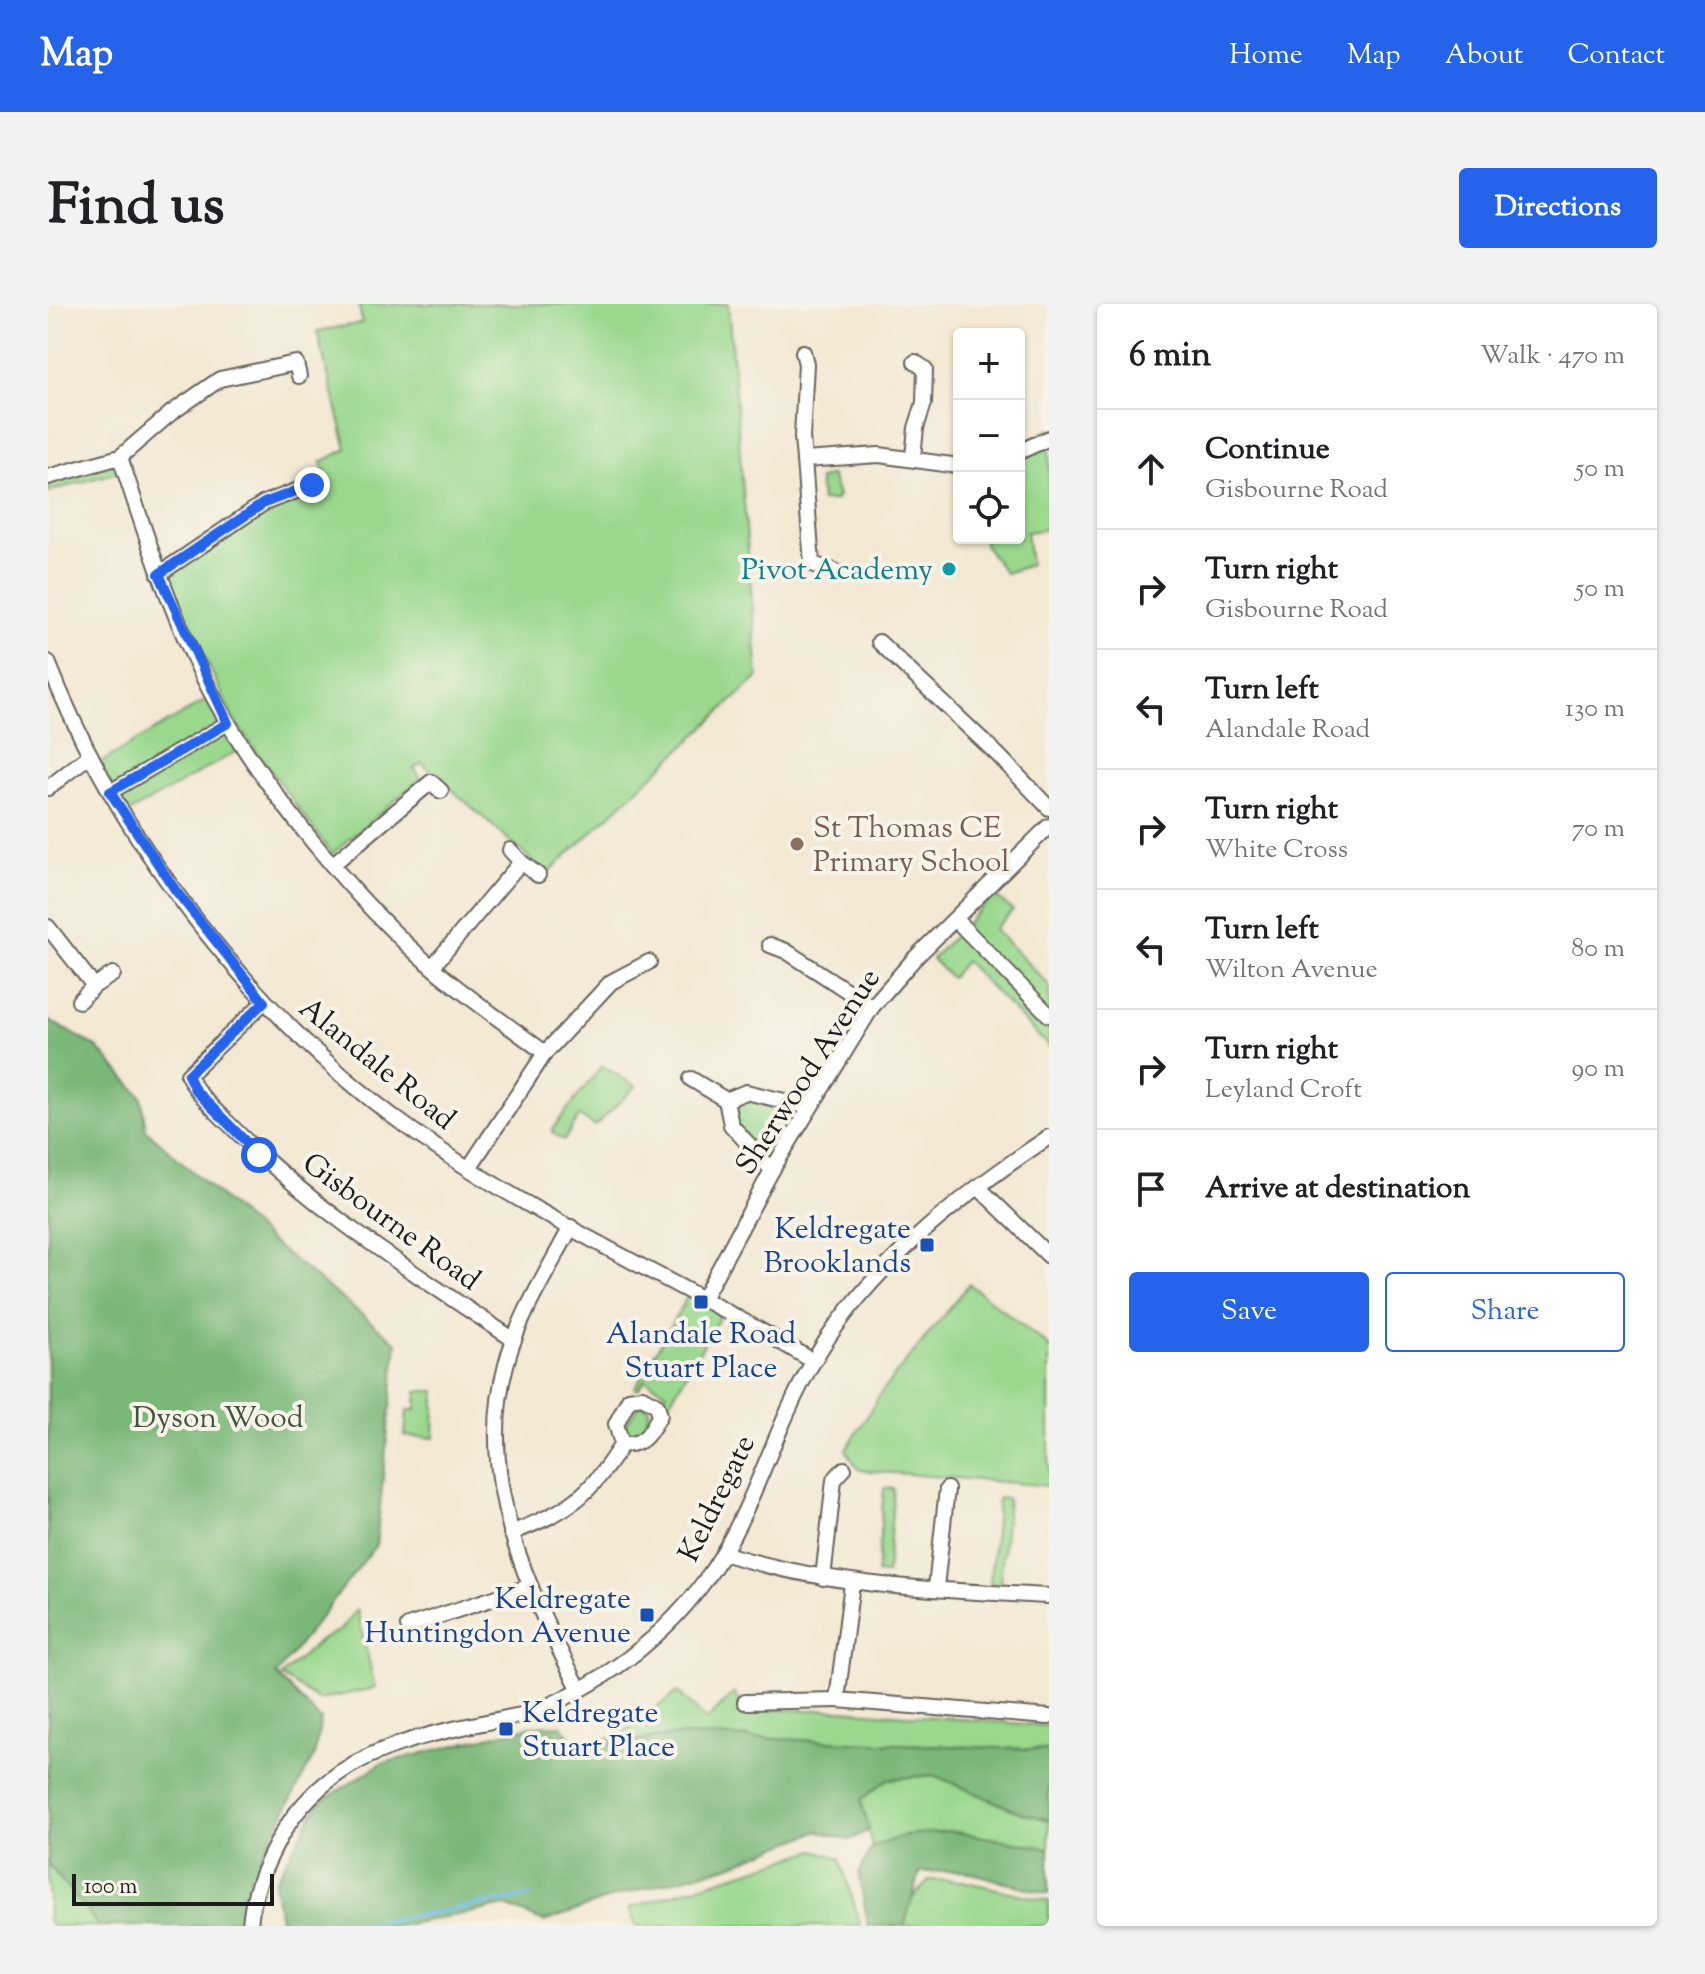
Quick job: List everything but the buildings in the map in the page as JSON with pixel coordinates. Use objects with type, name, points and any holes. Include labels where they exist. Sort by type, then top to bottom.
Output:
[{"type":"street","points":[[803,352],[806,364],[802,410],[804,460],[811,513],[812,564],[835,571]]},
{"type":"street","points":[[913,457],[924,403],[925,369],[915,362]]},
{"type":"street","points":[[48,477],[120,457],[171,413],[220,379],[298,363]]},
{"type":"street","points":[[1025,449],[1049,438]]},
{"type":"street","points":[[804,460],[834,456],[913,457],[953,465]]},
{"type":"street","points":[[120,457],[159,574],[228,723],[332,865],[432,967],[545,1053]]},
{"type":"street","points":[[159,574],[264,503],[312,485]]},
{"type":"street","points":[[879,642],[1049,808]]},
{"type":"street","name":"Alandale Road","points":[[48,662],[110,792],[176,891],[264,1002],[305,1041],[409,1128],[469,1168],[571,1227],[704,1297],[813,1361]]},
{"type":"street","points":[[110,792],[228,723]]},
{"type":"street","points":[[48,788],[90,755]]},
{"type":"street","points":[[332,865],[432,781]]},
{"type":"street","name":"Sherwood Avenue","points":[[704,1297],[772,1170],[872,1007],[1049,826]]},
{"type":"street","points":[[510,850],[538,875]]},
{"type":"street","points":[[432,967],[521,862]]},
{"type":"street","points":[[955,919],[1049,1015]]},
{"type":"street","points":[[48,927],[94,986]]},
{"type":"street","points":[[770,945],[789,944],[872,1007]]},
{"type":"street","points":[[469,1168],[545,1053],[611,982],[649,962]]},
{"type":"street","points":[[79,1001],[94,986],[113,974]]},
{"type":"street","name":"Gisbourne Road","points":[[264,1002],[188,1075],[195,1090],[259,1155],[341,1221],[514,1340]]},
{"type":"street","points":[[691,1079],[726,1100],[731,1125],[772,1170]]},
{"type":"street","points":[[726,1100],[746,1092],[810,1107]]},
{"type":"street","name":"Keldregate","points":[[250,1926],[259,1876],[269,1857],[294,1813],[329,1779],[394,1745],[534,1712],[604,1676],[657,1635],[703,1583],[723,1553],[813,1361],[874,1283],[914,1240],[978,1187],[1049,1137]]},
{"type":"street","points":[[978,1187],[1049,1256]]},
{"type":"street","points":[[571,1227],[514,1340],[505,1367],[498,1425],[500,1470],[511,1533],[528,1587],[580,1690]]},
{"type":"street","points":[[511,1533],[552,1517],[597,1484],[622,1444]]},
{"type":"street","points":[[823,1578],[834,1480],[844,1469]]},
{"type":"street","points":[[936,1587],[947,1489]]},
{"type":"street","points":[[723,1553],[774,1569],[852,1583],[1049,1596]]},
{"type":"street","points":[[837,1700],[852,1583]]},
{"type":"street","points":[[408,1626],[528,1587]]},
{"type":"street","points":[[745,1702],[837,1700],[1049,1717]]},
{"type":"green space","points":[[359,304],[728,304],[758,677],[547,874],[422,763],[414,768],[421,778],[332,854],[233,719],[167,575],[269,506],[328,486],[321,462],[347,449],[317,331],[362,323]]},
{"type":"green space","points":[[1049,430],[1049,529],[1026,532],[1030,565],[1005,573],[984,544],[1025,544],[1025,443]]},
{"type":"green space","points":[[120,457],[124,470],[48,492],[48,477]]},
{"type":"green space","points":[[831,475],[838,496],[835,501],[821,501],[819,480]]},
{"type":"green space","points":[[213,696],[244,747],[125,815],[96,765]]},
{"type":"green space","points":[[993,895],[1013,910],[994,929],[1049,985],[1049,1047],[965,961],[951,978],[932,959]]},
{"type":"green space","name":"Dyson Wood","points":[[48,1020],[97,1047],[141,1096],[146,1130],[269,1240],[397,1343],[376,1545],[276,1675],[321,1720],[314,1756],[250,1878],[245,1926],[99,1926],[48,1864]]},
{"type":"green space","points":[[602,1066],[636,1086],[595,1126],[579,1116],[564,1140],[552,1132],[553,1128]]},
{"type":"green space","points":[[735,1094],[810,1107],[772,1170],[731,1125]]},
{"type":"green space","points":[[969,1284],[1049,1346],[1049,1486],[859,1470],[846,1450],[883,1390]]},
{"type":"green space","points":[[691,1290],[725,1308],[668,1405],[661,1402],[667,1392],[645,1380],[638,1390],[635,1388]]},
{"type":"green space","points":[[417,1391],[435,1391],[434,1438],[405,1436],[407,1410],[416,1410]]},
{"type":"green space","points":[[640,1404],[649,1408],[647,1420],[634,1438],[627,1437],[624,1426]]},
{"type":"green space","points":[[884,1488],[894,1489],[887,1574],[877,1573]]},
{"type":"green space","points":[[998,1498],[1008,1499],[1000,1584],[990,1583]]},
{"type":"green space","points":[[357,1609],[375,1688],[318,1700],[281,1676],[319,1641],[340,1630]]},
{"type":"green space","points":[[678,1692],[707,1720],[734,1693],[748,1716],[767,1710],[842,1710],[1049,1726],[1049,1750],[681,1735],[590,1744],[619,1735]]},
{"type":"green space","points":[[561,1725],[581,1748],[681,1735],[1049,1750],[1049,1820],[1019,1812],[934,1775],[888,1779],[861,1800],[869,1830],[850,1840],[819,1831],[728,1866],[620,1895],[544,1922],[506,1906],[397,1926],[281,1926],[274,1883],[318,1804],[380,1764],[532,1726]]},
{"type":"green space","points":[[934,1775],[1019,1812],[1049,1820],[1049,1848],[960,1834],[918,1835],[872,1847],[860,1800],[888,1779]]},
{"type":"green space","points":[[949,1831],[1049,1848],[1049,1894],[964,1871],[920,1872],[904,1926],[868,1926],[859,1873],[872,1847],[905,1835]]},
{"type":"green space","points":[[815,1850],[840,1858],[861,1926],[636,1926],[629,1908]]},
{"type":"green space","points":[[48,1864],[99,1926],[52,1926],[48,1921]]},
{"type":"green space","points":[[929,1880],[962,1881],[1049,1901],[1049,1926],[900,1926],[906,1905]]},
{"type":"waterway","points":[[355,1926],[529,1896]]},
{"type":"place","name":"Pivot Academy","points":[[949,569]]},
{"type":"place","name":"St Thomas CE Primary School","points":[[797,844]]},
{"type":"place","name":"Keldregate Brooklands","points":[[927,1245]]},
{"type":"place","name":"Alandale Road Stuart Place","points":[[701,1302]]},
{"type":"place","name":"Keldregate Huntingdon Avenue","points":[[647,1615]]},
{"type":"place","name":"Keldregate Stuart Place","points":[[506,1729]]},
{"type":"route","points":[[259,1155],[195,1090],[188,1075],[264,1002],[176,891],[110,792],[228,723],[159,574],[264,503],[312,485]]}]
